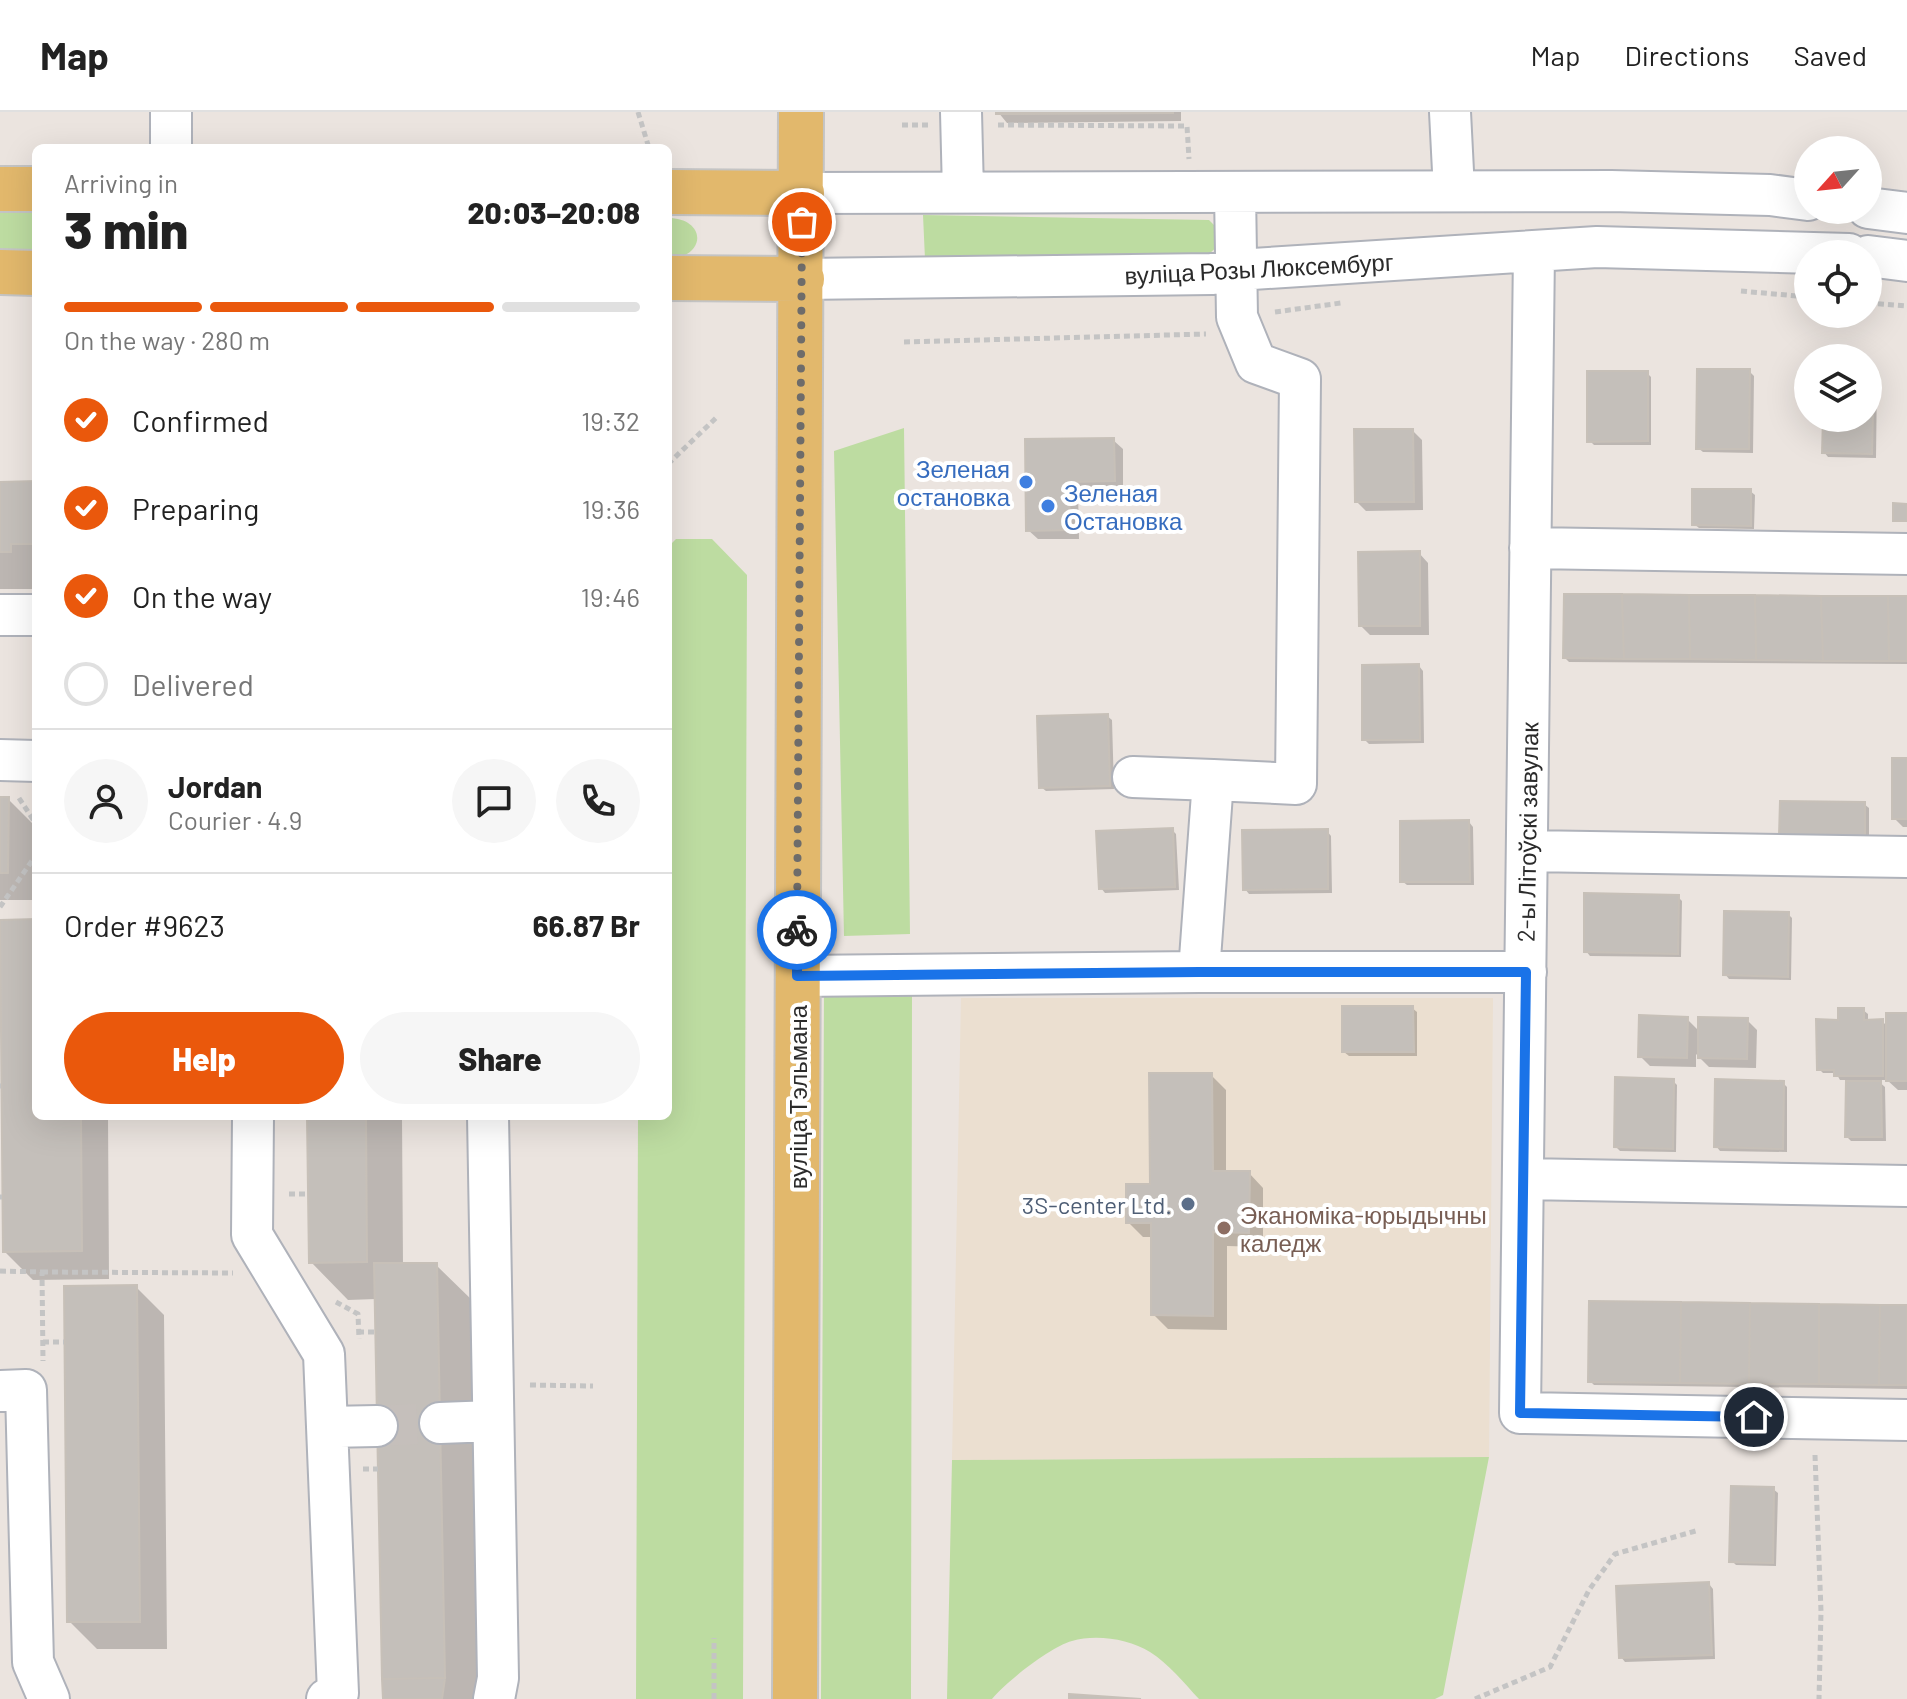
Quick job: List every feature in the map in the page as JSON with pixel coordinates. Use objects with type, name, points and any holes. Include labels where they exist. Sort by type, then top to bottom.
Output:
[{"type":"main road","name":"вуліца Тэльмана","points":[[795,1699],[801,112]]},
{"type":"main road","points":[[0,189],[32,189]]},
{"type":"main road","points":[[672,192],[802,193]]},
{"type":"main road","points":[[0,272],[32,273]]},
{"type":"main road","name":"вуліца Розы Люксембург","points":[[672,278],[802,279]]},
{"type":"street","points":[[171,112],[171,144]]},
{"type":"street","points":[[1450,112],[1454,191]]},
{"type":"street","points":[[961,118],[963,192]]},
{"type":"street","points":[[802,193],[1611,191],[1794,198]]},
{"type":"street","points":[[1133,777],[1296,784],[1300,379],[1256,363],[1237,317],[1235,192]]},
{"type":"street","points":[[1882,210],[1907,213]]},
{"type":"street","name":"вуліца Розы Люксембург","points":[[802,279],[1212,274],[1597,247],[1794,252]]},
{"type":"street","name":"2-ы Літоўскі завулак","points":[[1534,251],[1520,1413],[1813,1418]]},
{"type":"street","points":[[1882,258],[1907,261]]},
{"type":"street","points":[[1530,548],[1907,554]]},
{"type":"street","points":[[0,615],[32,615]]},
{"type":"street","points":[[1199,972],[1213,780]]},
{"type":"street","points":[[1527,851],[1907,857]]},
{"type":"street","points":[[797,976],[1526,972]]},
{"type":"street","points":[[253,1120],[252,1235],[324,1354],[338,1693],[327,1699]]},
{"type":"street","points":[[488,1120],[498,1678],[494,1699]]},
{"type":"street","points":[[1523,1179],[1907,1186]]},
{"type":"street","points":[[0,1391],[26,1390],[33,1662],[49,1699]]},
{"type":"street","points":[[440,1423],[493,1403]]},
{"type":"street","points":[[1813,1418],[1907,1420]]},
{"type":"street","points":[[327,1427],[377,1426]]},
{"type":"path","points":[[638,112],[648,144]]},
{"type":"path","points":[[902,125],[961,118],[1187,126],[1190,161]]},
{"type":"path","points":[[1729,290],[1794,296]]},
{"type":"path","points":[[904,342],[1207,334],[1237,317],[1343,303]]},
{"type":"path","points":[[1882,304],[1907,306]]},
{"type":"path","points":[[672,460],[717,417]]},
{"type":"path","points":[[16,770],[32,813]]},
{"type":"path","points":[[0,907],[32,861]]},
{"type":"path","points":[[287,1194],[308,1194]]},
{"type":"path","points":[[42,1272],[275,1273]]},
{"type":"path","points":[[358,1332],[375,1332]]},
{"type":"path","points":[[43,1342],[64,1342]]},
{"type":"path","points":[[493,1403],[593,1386]]},
{"type":"path","points":[[1813,1418],[1821,1611],[1819,1699]]},
{"type":"path","points":[[362,1469],[378,1469]]},
{"type":"path","points":[[1475,1699],[1550,1667],[1589,1590],[1615,1554],[1699,1530]]},
{"type":"path","points":[[714,1638],[714,1699]]},
{"type":"shaded area","name":"Эканоміка-юрыдычны каледж","points":[[961,998],[1493,998],[1489,1457],[952,1460]]},
{"type":"green space","points":[[0,211],[32,211],[32,253],[0,253]]},
{"type":"green space","points":[[923,215],[1209,220],[1221,232],[1221,243],[1209,254],[925,259]]},
{"type":"green space","points":[[672,219],[689,224],[697,237],[696,245],[681,257],[672,259]]},
{"type":"green space","points":[[904,428],[910,934],[844,936],[834,451]]},
{"type":"green space","points":[[676,539],[712,539],[747,575],[743,1699],[636,1699],[638,1120],[672,1120],[672,543]]},
{"type":"green space","points":[[824,991],[912,991],[911,1699],[821,1699]]},
{"type":"green space","points":[[1489,1457],[1443,1695],[1435,1699],[1199,1699],[1150,1652],[1122,1641],[1091,1638],[1072,1641],[1052,1650],[992,1699],[947,1699],[952,1460]]},
{"type":"building","points":[[1173,112],[1173,113],[996,114]]},
{"type":"building","points":[[1697,369],[1750,369],[1749,449],[1696,449]]},
{"type":"building","points":[[1587,371],[1648,371],[1648,441],[1587,442]]},
{"type":"building","points":[[1354,429],[1413,429],[1414,502],[1355,502]]},
{"type":"building","points":[[1823,432],[1873,432],[1872,454],[1822,453]]},
{"type":"building","name":"Зеленая Остановка","points":[[1114,438],[1115,481],[1069,482],[1070,530],[1026,531],[1025,439]]},
{"type":"building","points":[[32,481],[32,544],[11,544],[11,552],[0,552],[0,482]]},
{"type":"building","points":[[1692,489],[1751,489],[1751,526],[1692,525]]},
{"type":"building","points":[[1893,503],[1907,504],[1907,521],[1893,521]]},
{"type":"building","points":[[1420,551],[1420,626],[1359,626],[1358,552]]},
{"type":"building","points":[[1564,594],[1622,594],[1624,659],[1563,658]]},
{"type":"building","points":[[1622,594],[1689,595],[1690,659],[1624,659]]},
{"type":"building","points":[[1689,595],[1755,595],[1756,660],[1690,659]]},
{"type":"building","points":[[1755,595],[1821,596],[1823,661],[1756,660]]},
{"type":"building","points":[[1821,596],[1888,596],[1889,661],[1823,661]]},
{"type":"building","points":[[1888,596],[1907,596],[1907,661],[1889,661]]},
{"type":"building","points":[[1419,664],[1420,740],[1362,740],[1362,665]]},
{"type":"building","points":[[1108,714],[1110,786],[1039,788],[1037,716]]},
{"type":"building","points":[[1892,758],[1907,758],[1907,819],[1892,819]]},
{"type":"building","points":[[0,797],[9,797],[8,873],[0,873]]},
{"type":"building","points":[[1780,801],[1865,802],[1865,836],[1779,836]]},
{"type":"building","points":[[1469,820],[1470,882],[1400,882],[1400,821]]},
{"type":"building","points":[[1173,828],[1175,887],[1099,889],[1096,831]]},
{"type":"building","points":[[1328,829],[1328,889],[1243,890],[1242,830]]},
{"type":"building","points":[[1584,893],[1679,895],[1678,954],[1584,952]]},
{"type":"building","points":[[1724,911],[1789,912],[1788,977],[1723,975]]},
{"type":"building","points":[[32,919],[32,1120],[81,1120],[82,1251],[3,1252],[0,920]]},
{"type":"building","points":[[1342,1006],[1413,1006],[1414,1052],[1342,1052]]},
{"type":"building","points":[[1838,1008],[1864,1008],[1864,1020],[1883,1019],[1883,1076],[1834,1076],[1834,1070],[1817,1070],[1816,1019],[1838,1020]]},
{"type":"building","points":[[1886,1013],[1907,1013],[1907,1081],[1886,1081]]},
{"type":"building","points":[[1639,1015],[1688,1017],[1687,1058],[1638,1057]]},
{"type":"building","points":[[1698,1017],[1748,1018],[1747,1059],[1698,1058]]},
{"type":"building","name":"3S-center Ltd.","points":[[1149,1073],[1212,1073],[1213,1171],[1250,1171],[1249,1233],[1213,1232],[1213,1316],[1151,1315],[1151,1223],[1126,1223],[1126,1184],[1150,1184]]},
{"type":"building","points":[[1615,1077],[1674,1079],[1673,1149],[1614,1147]]},
{"type":"building","points":[[1715,1079],[1784,1081],[1783,1149],[1714,1147]]},
{"type":"building","points":[[1846,1081],[1881,1081],[1882,1137],[1845,1137]]},
{"type":"building","points":[[307,1120],[366,1120],[367,1262],[309,1263]]},
{"type":"building","points":[[374,1263],[437,1263],[445,1678],[382,1679]]},
{"type":"building","points":[[137,1285],[140,1622],[67,1622],[64,1286]]},
{"type":"building","points":[[1589,1301],[1681,1302],[1680,1383],[1588,1382]]},
{"type":"building","points":[[1681,1302],[1750,1303],[1749,1384],[1680,1383]]},
{"type":"building","points":[[1750,1303],[1819,1304],[1819,1384],[1749,1384]]},
{"type":"building","points":[[1819,1304],[1880,1305],[1879,1385],[1819,1384]]},
{"type":"building","points":[[1880,1305],[1907,1305],[1907,1385],[1879,1385]]},
{"type":"building","points":[[1731,1486],[1774,1487],[1773,1563],[1729,1562]]},
{"type":"building","points":[[1709,1582],[1712,1655],[1619,1658],[1616,1586]]},
{"type":"building","points":[[445,1678],[442,1699],[383,1699],[382,1679]]},
{"type":"building","points":[[1069,1694],[1141,1699],[1069,1699]]},
{"type":"tunnel","points":[[377,1426],[440,1423]]},
{"type":"way so far","points":[[797,930],[802,222]]},
{"type":"place","name":"Зеленая остановка","points":[[1026,482]]},
{"type":"place","name":"Зеленая Остановка","points":[[1048,506]]},
{"type":"place","name":"3S-center Ltd.","points":[[1188,1204]]},
{"type":"place","name":"Эканоміка-юрыдычны каледж","points":[[1224,1228]]},
{"type":"route","points":[[797,930],[797,976],[1526,972],[1520,1413],[1754,1417]]}]
